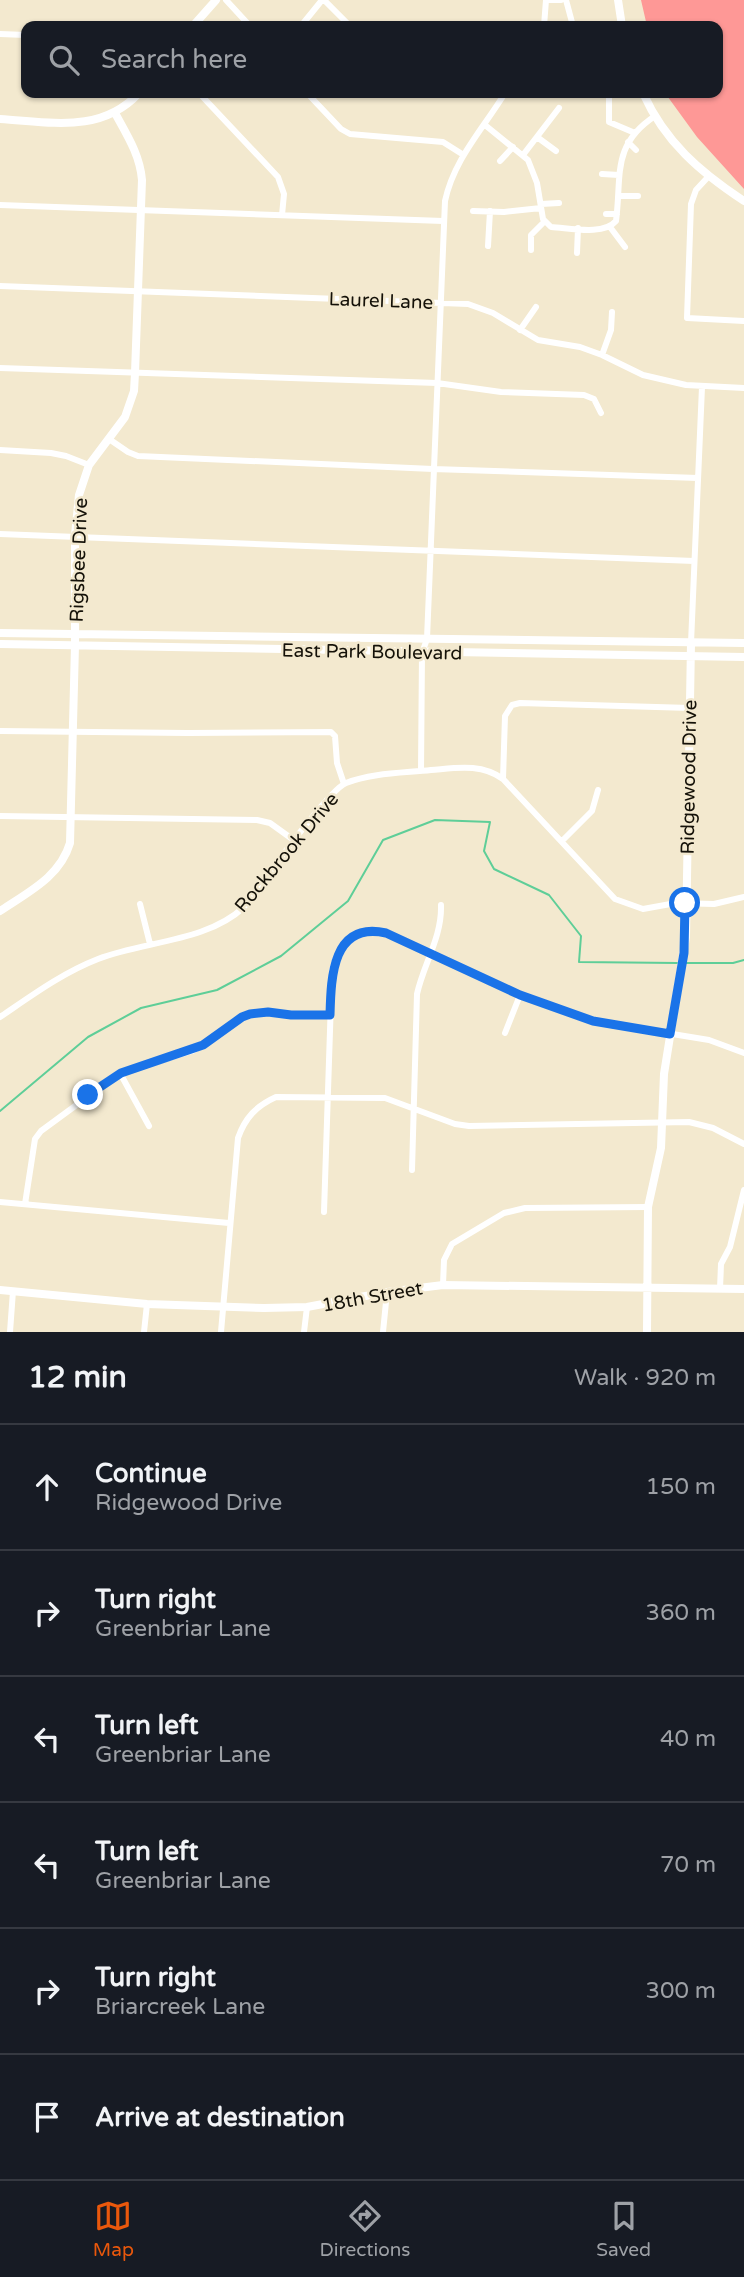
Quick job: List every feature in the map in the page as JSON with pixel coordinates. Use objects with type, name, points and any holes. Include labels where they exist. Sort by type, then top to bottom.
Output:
[{"type":"street","points":[[197,21],[216,0]]},
{"type":"street","points":[[226,0],[245,21]]},
{"type":"street","points":[[305,21],[323,0],[345,21]]},
{"type":"street","points":[[545,21],[548,0],[564,0],[571,21]]},
{"type":"street","points":[[618,0],[621,21]]},
{"type":"street","points":[[0,34],[21,35]]},
{"type":"street","points":[[0,119],[73,123],[104,118],[115,113],[133,98]]},
{"type":"street","points":[[205,98],[278,177],[284,194],[282,215]]},
{"type":"street","points":[[312,98],[341,130],[350,134],[443,142],[462,154]]},
{"type":"street","points":[[421,771],[422,653],[427,639],[443,221],[449,180],[462,154],[502,98]]},
{"type":"street","points":[[610,98],[609,122],[635,133]]},
{"type":"street","points":[[646,98],[677,146],[708,177],[744,201]]},
{"type":"street","points":[[523,155],[559,108]]},
{"type":"street","name":"Rigsbee Drive","points":[[0,911],[58,869],[71,843],[75,535],[79,494],[89,465],[117,429],[131,404],[135,373],[141,210],[140,163],[115,113]]},
{"type":"street","points":[[485,125],[523,155],[536,178],[544,222],[551,227],[610,227],[616,221],[621,156],[635,133],[655,116]]},
{"type":"street","points":[[537,138],[556,151]]},
{"type":"street","points":[[628,142],[636,150]]},
{"type":"street","points":[[500,161],[513,147]]},
{"type":"street","points":[[602,174],[619,175]]},
{"type":"street","points":[[708,177],[696,190],[691,204],[687,318],[744,321]]},
{"type":"street","points":[[618,196],[638,196]]},
{"type":"street","points":[[473,211],[559,203]]},
{"type":"street","points":[[0,205],[443,221]]},
{"type":"street","points":[[488,246],[490,211]]},
{"type":"street","points":[[606,214],[617,214]]},
{"type":"street","points":[[531,250],[531,234],[544,222]]},
{"type":"street","points":[[610,227],[625,247]]},
{"type":"street","points":[[578,228],[578,253]]},
{"type":"street","name":"Laurel Lane","points":[[0,286],[468,304],[483,309],[538,340],[580,347],[643,375],[702,387],[744,388]]},
{"type":"street","points":[[520,330],[536,307]]},
{"type":"street","points":[[602,355],[611,330],[612,312]]},
{"type":"street","points":[[0,368],[437,383],[501,392],[583,395],[594,399],[601,413]]},
{"type":"street","name":"Ridgewood Drive","points":[[647,1332],[648,1207],[662,1148],[664,1074],[684,959],[691,643],[702,387]]},
{"type":"street","points":[[109,439],[138,456],[698,478]]},
{"type":"street","points":[[0,450],[59,454],[89,465]]},
{"type":"street","points":[[0,534],[694,561]]},
{"type":"street","name":"East Park Boulevard","points":[[0,633],[744,643]]},
{"type":"street","name":"East Park Boulevard","points":[[0,644],[744,657]]},
{"type":"street","points":[[503,779],[506,716],[512,705],[520,703],[690,708]]},
{"type":"street","points":[[0,731],[331,732],[335,736],[337,764],[344,784]]},
{"type":"street","name":"Rockbrook Drive","points":[[0,1017],[75,969],[98,959],[209,930],[233,917],[244,907],[327,800],[344,784],[377,776],[475,767],[491,772],[503,779],[615,899],[625,904],[643,909],[685,903],[714,904],[744,897]]},
{"type":"street","points":[[562,841],[592,811],[598,790]]},
{"type":"street","points":[[0,816],[257,820],[270,823],[295,841]]},
{"type":"street","points":[[140,904],[149,944]]},
{"type":"street","points":[[412,1170],[417,994],[439,934],[440,905]]},
{"type":"street","points":[[324,1212],[334,961],[338,952],[356,936],[370,931],[386,933],[520,995],[593,1021],[709,1040],[744,1053]]},
{"type":"street","points":[[505,1033],[520,995]]},
{"type":"street","points":[[25,1204],[35,1139],[41,1131],[121,1073],[192,1051],[250,1014],[268,1012],[298,1016],[330,1015]]},
{"type":"street","points":[[121,1073],[149,1126]]},
{"type":"street","points":[[221,1332],[229,1223],[239,1139],[243,1124],[250,1115],[262,1104],[276,1097],[385,1098],[455,1124],[469,1126],[662,1122],[704,1124],[744,1144]]},
{"type":"street","points":[[720,1289],[721,1264],[730,1247],[744,1190]]},
{"type":"street","points":[[0,1202],[229,1223]]},
{"type":"street","points":[[443,1285],[444,1260],[452,1244],[504,1213],[525,1208],[648,1207]]},
{"type":"street","name":"18th Street","points":[[0,1290],[146,1304],[223,1308],[307,1307],[443,1285],[744,1289]]},
{"type":"street","points":[[10,1332],[13,1291]]},
{"type":"street","points":[[383,1332],[387,1292]]},
{"type":"street","points":[[144,1332],[146,1304]]},
{"type":"street","points":[[304,1332],[307,1307]]},
{"type":"shaded area","points":[[641,0],[744,0],[744,189],[697,137],[669,98],[723,98],[723,21],[646,21]]},
{"type":"waterway","points":[[0,1111],[88,1037],[141,1008],[217,990],[281,956],[348,901],[383,840],[435,820],[490,822],[484,851],[494,869],[549,895],[581,936],[579,962],[677,963]]},
{"type":"waterway","points":[[686,963],[733,963],[744,960]]},
{"type":"route","points":[[88,1095],[121,1073],[192,1051],[250,1014],[268,1012],[306,1016],[330,1015],[332,971],[338,952],[356,936],[370,931],[386,933],[520,995],[593,1021],[670,1034],[686,937],[685,903]]}]
